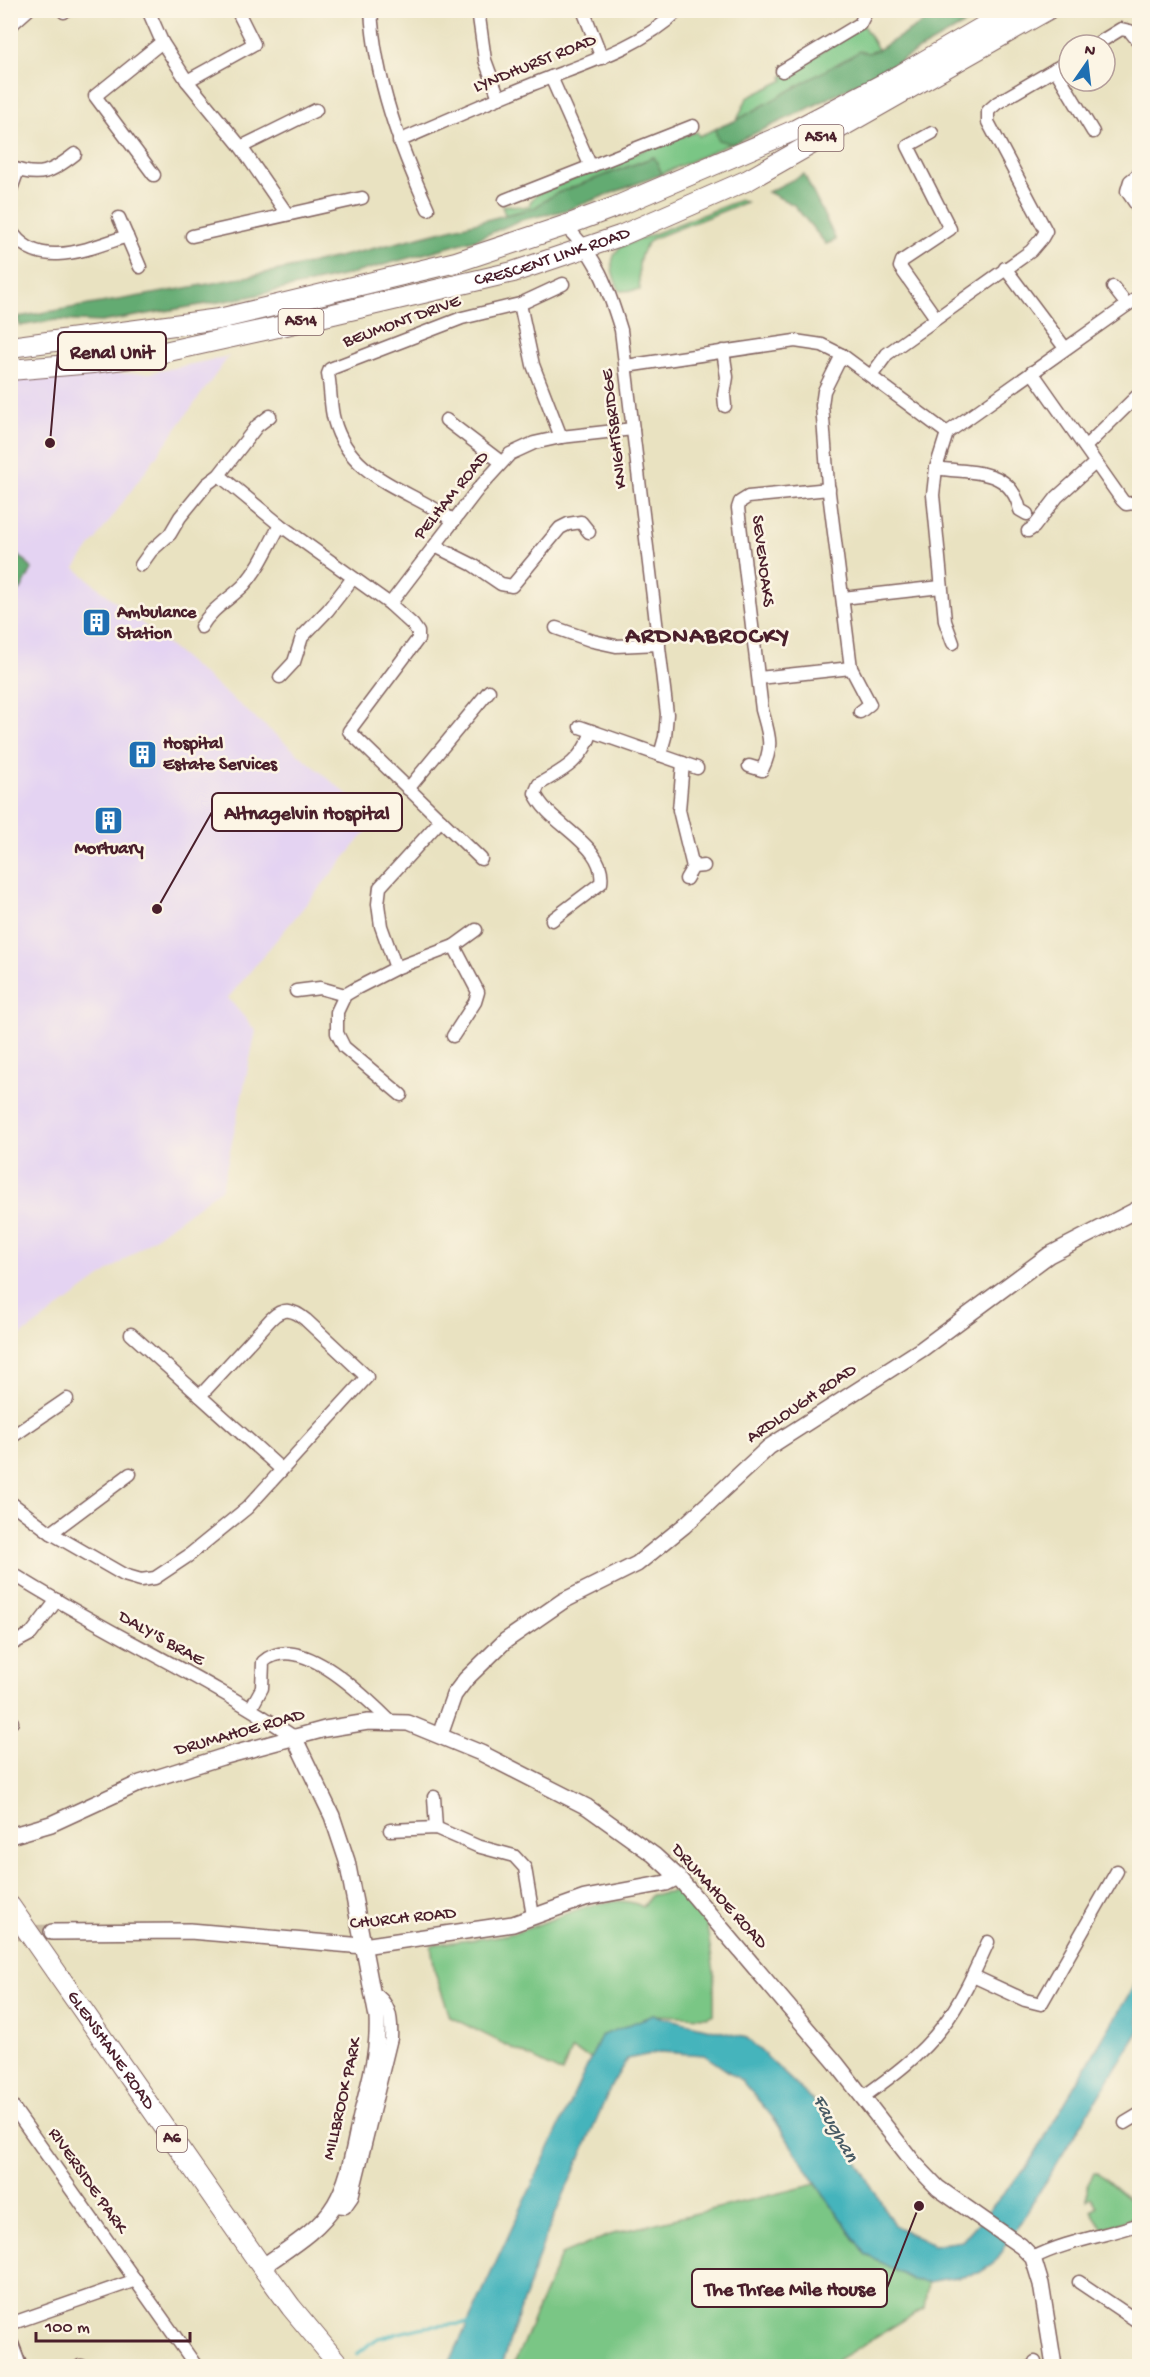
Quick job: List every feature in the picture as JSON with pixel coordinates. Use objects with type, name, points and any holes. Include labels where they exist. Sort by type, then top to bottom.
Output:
[{"type":"highway","name":"CRESCENT LINK ROAD","points":[[10,347],[219,319],[456,262],[564,226],[608,210],[795,130],[902,74],[1012,10]]},
{"type":"highway","name":"CRESCENT LINK ROAD","points":[[10,370],[102,362],[167,352],[400,300],[513,272],[620,236],[748,180],[1047,10]]},
{"type":"highway","name":"GLENSHANE ROAD","points":[[10,1906],[262,2267],[340,2367]]},
{"type":"main road","points":[[10,2345],[18,2367]]},
{"type":"street","points":[[10,26],[28,10]]},
{"type":"street","points":[[148,10],[162,42],[187,81],[241,147],[287,214]]},
{"type":"street","points":[[187,81],[254,44],[237,10]]},
{"type":"street","points":[[371,10],[372,35],[399,141],[428,209]]},
{"type":"street","points":[[478,10],[485,60],[499,98]]},
{"type":"street","points":[[583,10],[602,58]]},
{"type":"street","name":"LYNDHURST ROAD","points":[[399,141],[499,98],[602,58],[651,32],[679,10]]},
{"type":"street","points":[[782,71],[860,24],[867,10]]},
{"type":"street","points":[[1114,33],[1121,29],[1130,31],[1140,45]]},
{"type":"street","points":[[154,175],[95,96],[162,42]]},
{"type":"street","points":[[872,376],[887,354],[1031,251],[1046,231],[988,122],[988,111],[997,103],[1055,69],[1093,132]]},
{"type":"street","points":[[551,77],[591,167]]},
{"type":"street","points":[[241,147],[316,110]]},
{"type":"street","points":[[505,200],[693,126]]},
{"type":"street","points":[[932,133],[908,146],[950,229],[902,261],[900,267],[936,318]]},
{"type":"street","points":[[10,192],[14,169],[27,174],[54,170],[75,154]]},
{"type":"street","points":[[1140,173],[1130,181],[1127,190],[1140,210]]},
{"type":"street","points":[[192,236],[362,198]]},
{"type":"street","points":[[119,218],[140,267]]},
{"type":"street","name":"KNIGHTSBRIDGE","points":[[564,226],[586,246],[598,267],[619,325],[626,366],[667,722],[660,755]]},
{"type":"street","points":[[10,229],[16,238],[34,250],[52,254],[77,252],[127,236]]},
{"type":"street","points":[[1005,268],[1065,348]]},
{"type":"street","name":"BEUMONT DRIVE","points":[[454,521],[436,507],[378,480],[363,467],[341,439],[333,419],[328,374],[330,369],[335,365],[462,318],[520,304],[563,284]]},
{"type":"street","points":[[953,643],[945,621],[933,495],[936,468],[947,433],[1133,300],[1113,287]]},
{"type":"street","points":[[520,304],[533,365],[561,437]]},
{"type":"street","points":[[626,366],[795,341],[822,345],[842,355],[872,376],[947,433]]},
{"type":"street","points":[[723,351],[727,377],[725,406]]},
{"type":"street","points":[[842,355],[824,391],[822,405],[829,489],[851,668],[870,704],[860,712]]},
{"type":"street","points":[[1032,372],[1126,504],[1140,499]]},
{"type":"street","points":[[1085,447],[1140,393]]},
{"type":"street","points":[[141,565],[151,551],[170,534],[180,517],[207,484],[219,475],[257,426],[270,416]]},
{"type":"street","points":[[447,420],[501,462]]},
{"type":"street","name":"PELHAM ROAD","points":[[390,604],[501,462],[510,454],[527,446],[561,437],[633,429]]},
{"type":"street","points":[[1028,531],[1034,527],[1058,497],[1095,463]]},
{"type":"street","points":[[936,468],[998,478],[1008,485],[1020,510],[1027,514]]},
{"type":"street","points":[[219,475],[280,525],[390,604],[418,632],[418,639],[349,731],[481,859]]},
{"type":"street","name":"SEVENOAKS","points":[[749,766],[762,770],[770,754],[770,741],[762,710],[738,508],[740,502],[748,497],[829,489]]},
{"type":"street","points":[[435,546],[473,565],[501,584],[512,586],[561,528],[568,524],[581,522],[589,531]]},
{"type":"street","points":[[201,627],[208,614],[252,575],[280,525]]},
{"type":"street","points":[[280,677],[294,662],[302,637],[328,610],[353,578]]},
{"type":"street","points":[[843,598],[941,587]]},
{"type":"street","points":[[565,626],[586,639],[616,646],[659,644]]},
{"type":"street","points":[[759,678],[851,668]]},
{"type":"street","points":[[408,789],[489,691]]},
{"type":"street","points":[[552,920],[601,883],[598,860],[540,804],[535,793],[539,784],[568,768],[588,746],[586,729],[696,768]]},
{"type":"street","points":[[683,763],[679,810],[694,871]]},
{"type":"street","points":[[396,968],[381,926],[378,904],[380,887],[441,820]]},
{"type":"street","points":[[400,1095],[344,1047],[337,1033],[337,1012],[345,994],[396,968],[454,946],[476,930]]},
{"type":"street","points":[[453,1036],[476,1002],[478,992],[454,946]]},
{"type":"street","points":[[296,991],[320,988],[345,994]]},
{"type":"street","name":"ARDLOUGH ROAD","points":[[440,1735],[454,1695],[466,1679],[506,1641],[563,1600],[637,1564],[684,1526],[769,1447],[922,1348],[1049,1255],[1140,1208]]},
{"type":"street","points":[[10,1502],[51,1533],[124,1575],[141,1580],[155,1578],[247,1508],[367,1377],[297,1312],[279,1311],[200,1396]]},
{"type":"street","points":[[131,1334],[281,1469]]},
{"type":"street","points":[[10,1438],[67,1399]]},
{"type":"street","points":[[51,1533],[130,1474]]},
{"type":"street","name":"DALY'S BRAE","points":[[10,1572],[251,1708],[294,1737]]},
{"type":"street","points":[[10,1645],[32,1634],[57,1600]]},
{"type":"street","points":[[251,1708],[262,1688],[263,1662],[269,1656],[298,1654],[315,1660],[339,1677],[392,1723]]},
{"type":"street","name":"DRUMAHOE ROAD","points":[[10,1836],[51,1824],[140,1783],[294,1737],[368,1722],[408,1723],[440,1735],[537,1780],[587,1807],[654,1855],[678,1877],[801,2021],[914,2163],[938,2188],[1021,2246],[1033,2258],[1041,2284],[1054,2367]]},
{"type":"street","name":"MILLBROOK PARK","points":[[262,2267],[309,2232],[334,2206],[343,2187],[385,2037],[372,1992],[347,1861],[324,1797],[294,1737]]},
{"type":"street","points":[[434,1797],[436,1828]]},
{"type":"street","points":[[390,1830],[436,1828],[477,1846],[514,1856],[520,1860],[525,1869],[533,1916]]},
{"type":"street","points":[[973,1976],[1025,2000],[1041,2004],[1117,1871]]},
{"type":"street","name":"CHURCH ROAD","points":[[52,1932],[190,1931],[363,1947],[513,1924],[585,1898],[666,1883],[678,1877]]},
{"type":"street","points":[[863,2097],[902,2069],[941,2028],[973,1976],[988,1942]]},
{"type":"street","name":"RIVERSIDE PARK","points":[[10,2103],[196,2367]]},
{"type":"street","points":[[1125,2123],[1140,2114]]},
{"type":"street","points":[[1033,2258],[1066,2245],[1140,2224]]},
{"type":"street","points":[[10,2324],[136,2280]]},
{"type":"street","points":[[1079,2282],[1140,2324]]},
{"type":"shaded area","points":[[229,356],[75,568],[377,819],[228,998],[256,1031],[222,1188],[11,1343],[10,376],[150,373]]},
{"type":"green space","points":[[942,11],[988,11],[889,67],[805,110],[732,144],[718,140],[715,129],[737,120],[860,51],[868,53],[878,50]]},
{"type":"green space","points":[[863,25],[889,67],[805,110],[662,174],[654,157],[555,194],[534,208],[505,215],[502,206],[530,206],[530,202],[537,194],[665,141],[697,132],[699,136],[737,120],[747,98],[784,80],[782,77]]},
{"type":"green space","points":[[654,157],[662,174],[567,210],[521,220],[477,239],[351,274],[248,297],[101,322],[56,320],[20,326],[17,317],[229,280],[387,245],[534,208],[555,194]]},
{"type":"green space","points":[[804,174],[836,240],[826,244],[794,205],[768,192]]},
{"type":"green space","points":[[740,200],[746,202],[652,239],[641,256],[640,290],[620,291],[612,263],[620,247]]},
{"type":"green space","points":[[11,551],[26,561],[32,569],[21,590],[14,594],[11,591]]},
{"type":"green space","points":[[677,1892],[706,1921],[714,1972],[714,2014],[707,2017],[653,2015],[601,2036],[591,2058],[571,2050],[562,2073],[450,2017],[435,1972],[431,1945],[514,1933],[596,1904],[613,1901],[629,1902],[643,1907],[651,1895]]},
{"type":"green space","points":[[1094,2173],[1098,2173],[1139,2208],[1139,2216],[1103,2229],[1091,2211],[1097,2206],[1091,2197],[1087,2200],[1087,2186]]},
{"type":"green space","points":[[816,2184],[865,2254],[913,2280],[928,2282],[924,2308],[839,2359],[833,2366],[513,2366],[561,2255],[612,2234]]},
{"type":"water","name":"Faughan","points":[[1139,1977],[1139,2031],[1002,2252],[993,2264],[979,2273],[928,2282],[913,2280],[865,2254],[775,2120],[742,2081],[704,2055],[661,2052],[627,2059],[611,2086],[545,2238],[501,2366],[448,2366],[601,2036],[653,2015],[747,2038],[832,2119],[894,2225],[933,2245],[962,2241],[1027,2167]]},
{"type":"waterway","points":[[357,2354],[378,2338],[424,2327],[471,2323]]},
{"type":"tunnel","points":[[10,1933],[52,1932]]},
{"type":"place","name":"Renal Unit","points":[[50,443]]},
{"type":"place","name":"Ambulance Station","points":[[96,623]]},
{"type":"place","name":"Hospital Estate Services","points":[[142,754]]},
{"type":"place","name":"Mortuary","points":[[109,820]]},
{"type":"place","name":"Altnagelvin Hospital","points":[[157,909]]},
{"type":"place","name":"The Three Mile House","points":[[919,2206]]},
{"type":"district","name":"ARDNABROCKY","points":[[708,637]]}]
